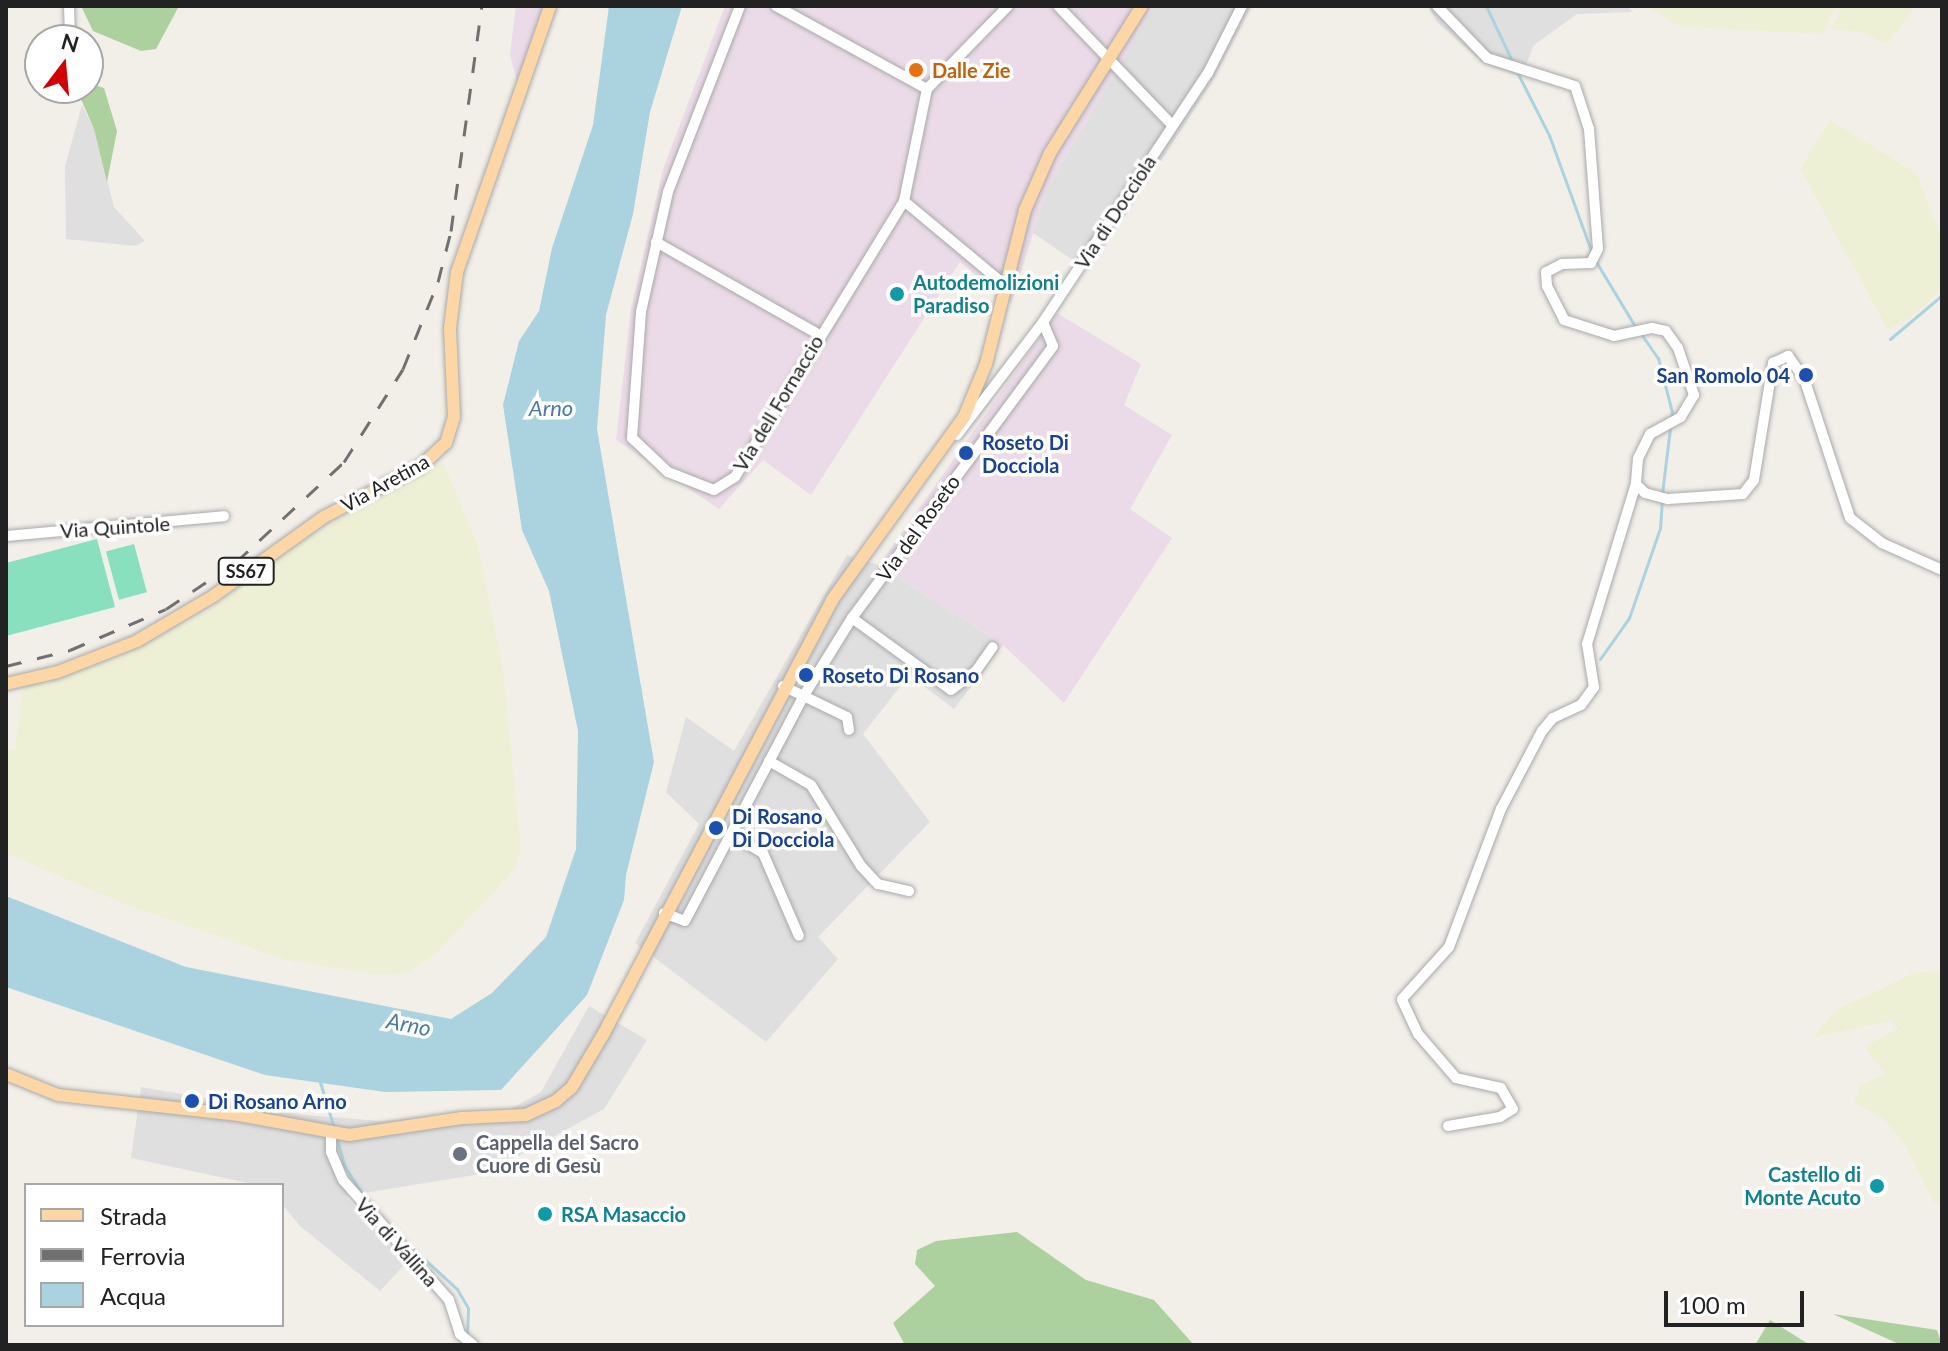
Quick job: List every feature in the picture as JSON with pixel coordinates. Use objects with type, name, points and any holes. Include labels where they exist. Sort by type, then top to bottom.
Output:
[{"type":"main road","name":"Via Aretina","points":[[6,684],[58,672],[137,641],[215,595],[324,517],[421,466],[446,443],[454,417],[450,328],[457,272],[550,6]]},
{"type":"main road","points":[[6,1074],[58,1095],[239,1115],[334,1133],[371,1135],[546,1109],[585,1068],[783,686],[832,600],[946,449],[986,364],[1025,210],[1050,153],[1142,6]]},
{"type":"street","name":"Via dell Fornaccio","points":[[740,6],[686,139],[656,242],[641,312],[632,438],[668,472],[714,490],[735,477],[904,201]]},
{"type":"street","points":[[776,6],[927,89]]},
{"type":"street","points":[[1006,286],[904,201],[927,89],[1008,6]]},
{"type":"street","points":[[1058,6],[1172,125]]},
{"type":"street","name":"Via di Docciola","points":[[946,449],[1043,322],[1208,73],[1242,6]]},
{"type":"street","points":[[1437,6],[1487,58],[1575,86],[1589,129],[1598,249],[1591,263],[1562,264],[1546,272],[1547,286],[1564,320],[1614,336],[1652,328],[1666,331],[1678,348],[1694,395],[1681,417],[1650,434],[1638,459],[1636,484],[1587,644],[1594,687],[1581,705],[1553,718],[1542,731],[1501,809],[1449,947],[1402,999],[1418,1034],[1456,1078],[1501,1088],[1513,1109],[1500,1117],[1448,1126]]},
{"type":"street","points":[[656,242],[820,335]]},
{"type":"street","name":"Via del Roseto","points":[[664,913],[685,921],[803,697],[852,618],[1053,346],[1043,322]]},
{"type":"street","points":[[1636,484],[1655,497],[1668,499],[1743,494],[1754,480],[1773,363],[1788,356],[1804,378],[1850,518],[1882,543],[1942,570]]},
{"type":"street","name":"Via Quintole","points":[[6,536],[224,516]]},
{"type":"street","points":[[852,618],[951,690],[976,671],[993,647]]},
{"type":"street","points":[[783,686],[847,717],[849,730]]},
{"type":"street","points":[[769,761],[811,785],[861,866],[878,884],[909,891]]},
{"type":"street","points":[[731,834],[763,853],[799,936]]},
{"type":"street","name":"Via di Vallina","points":[[334,1133],[331,1152],[343,1180],[449,1300],[469,1343]]},
{"type":"shaded area","points":[[516,6],[554,6],[522,101],[510,55]]},
{"type":"shaded area","points":[[725,6],[1154,6],[1047,189],[1011,304],[960,262],[811,495],[763,460],[719,509],[616,440],[631,309],[663,169]]},
{"type":"shaded area","points":[[1154,6],[1252,6],[1211,84],[1089,271],[1033,233],[1047,189]]},
{"type":"shaded area","points":[[1428,6],[1627,6],[1633,12],[1577,14],[1534,45],[1521,77],[1483,63],[1437,22]]},
{"type":"shaded area","points":[[82,105],[94,129],[114,207],[145,241],[135,246],[66,239],[65,166]]},
{"type":"shaded area","points":[[1057,313],[1141,364],[1124,405],[1172,435],[1130,509],[1172,538],[1064,703],[1003,645],[879,565]]},
{"type":"shaded area","points":[[847,555],[879,565],[1003,645],[954,709],[909,675],[863,734],[930,822],[818,937],[838,959],[766,1042],[635,943],[699,824],[666,792],[686,717],[734,751]]},
{"type":"shaded area","points":[[589,1006],[647,1040],[604,1109],[487,1173],[345,1196],[405,1264],[380,1291],[300,1226],[284,1206],[284,1183],[248,1183],[131,1158],[141,1087],[305,1115],[381,1121],[507,1111],[541,1092]]},
{"type":"green space","points":[[81,6],[179,6],[156,49],[141,51],[104,36],[104,24],[90,24]]},
{"type":"green space","points":[[1646,6],[1836,6],[1823,34],[1681,27]]},
{"type":"green space","points":[[1843,6],[1916,6],[1887,44],[1861,32],[1830,29]]},
{"type":"green space","points":[[104,88],[117,131],[107,182],[94,129],[83,104],[104,104]]},
{"type":"green space","points":[[1830,120],[1916,173],[1942,239],[1942,289],[1916,314],[1888,330],[1800,169]]},
{"type":"green space","points":[[443,461],[478,546],[503,668],[521,846],[516,868],[436,953],[409,972],[381,975],[286,960],[122,903],[6,853],[6,749],[15,749],[23,687],[110,661],[207,612],[295,545]]},
{"type":"green space","points":[[97,539],[115,607],[6,636],[6,563]]},
{"type":"green space","points":[[134,544],[147,592],[119,600],[106,552]]},
{"type":"green space","points":[[1942,971],[1942,1205],[1933,1202],[1903,1142],[1883,1118],[1854,1103],[1860,1086],[1885,1073],[1864,1047],[1898,1028],[1891,1020],[1813,1038],[1834,1011],[1916,972]]},
{"type":"green space","points":[[1017,1232],[1086,1280],[1154,1300],[1194,1345],[905,1345],[893,1323],[935,1286],[915,1264],[917,1250],[936,1241]]},
{"type":"green space","points":[[1833,1314],[1937,1330],[1942,1345],[1901,1345]]},
{"type":"green space","points":[[1770,1320],[1810,1345],[1755,1345]]},
{"type":"water","name":"Arno","points":[[609,6],[682,6],[650,112],[633,214],[606,315],[597,429],[654,762],[626,875],[624,900],[587,995],[501,1090],[385,1092],[265,1075],[6,987],[6,896],[186,967],[451,1019],[492,993],[546,937],[576,849],[578,731],[549,591],[522,530],[503,405],[519,341],[539,311],[552,248],[593,125]]},
{"type":"waterway","points":[[1486,6],[1512,61]]},
{"type":"waterway","points":[[1517,72],[1549,135],[1592,253]]},
{"type":"waterway","points":[[1595,260],[1636,328]]},
{"type":"waterway","points":[[1890,339],[1942,295]]},
{"type":"waterway","points":[[1641,334],[1658,358],[1672,412],[1662,494]]},
{"type":"waterway","points":[[1600,659],[1629,618],[1660,528],[1662,501]]},
{"type":"waterway","points":[[320,1082],[334,1128]]},
{"type":"waterway","points":[[336,1135],[344,1165],[364,1197]]},
{"type":"waterway","points":[[395,1232],[457,1289],[468,1308],[467,1338]]},
{"type":"railway","points":[[6,666],[70,650],[166,609],[236,562],[344,462],[403,369],[438,282],[451,231],[482,6]]},
{"type":"place","name":"Dalle Zie","points":[[916,70]]},
{"type":"place","name":"Autodemolizioni Paradiso","points":[[897,294]]},
{"type":"place","name":"San Romolo 04","points":[[1806,375]]},
{"type":"place","name":"Roseto Di Docciola","points":[[966,453]]},
{"type":"place","name":"Roseto Di Rosano","points":[[806,675]]},
{"type":"place","name":"Di Rosano Di Docciola","points":[[716,828]]},
{"type":"place","name":"Di Rosano Arno","points":[[192,1101]]},
{"type":"place","name":"Cappella del Sacro Cuore di Gesù","points":[[460,1154]]},
{"type":"place","name":"Castello di Monte Acuto","points":[[1877,1186]]},
{"type":"place","name":"RSA Masaccio","points":[[545,1214]]}]
